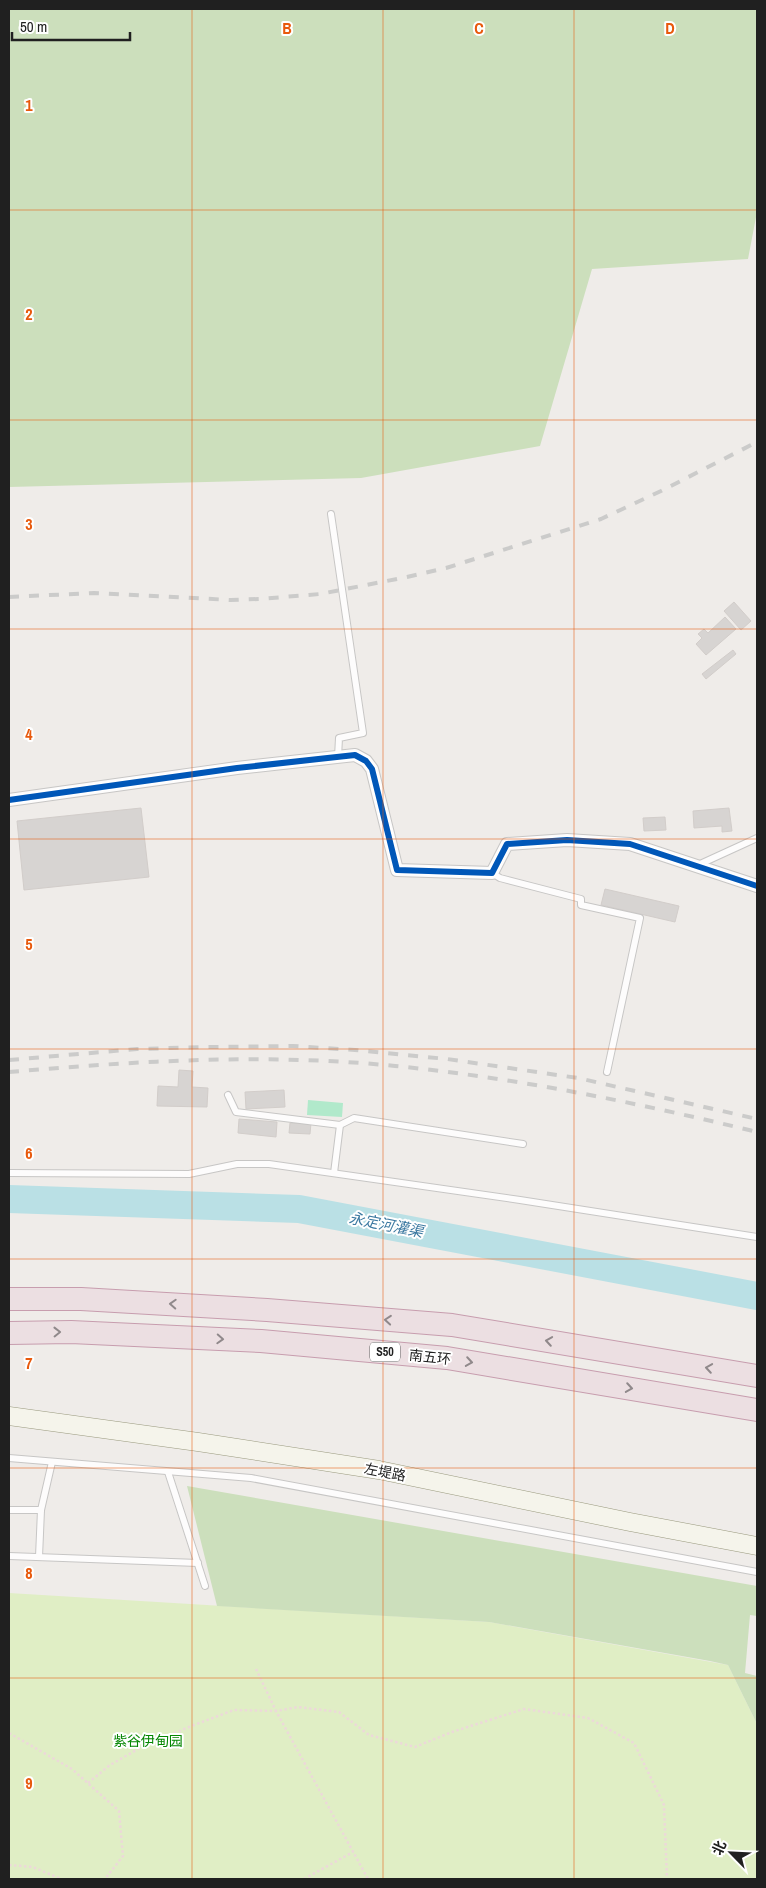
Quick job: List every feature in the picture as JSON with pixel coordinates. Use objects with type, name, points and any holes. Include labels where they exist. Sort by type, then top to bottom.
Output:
[{"type":"highway","points":[[9,1299],[81,1299],[267,1310],[452,1325],[757,1376]]},
{"type":"highway","name":"南五环","points":[[9,1333],[71,1332],[261,1341],[447,1358],[757,1410]]},
{"type":"main road","name":"左堤路","points":[[9,1416],[198,1442],[379,1470],[630,1522],[757,1546]]},
{"type":"street","points":[[9,800],[237,768],[355,755],[366,761],[372,769],[397,870],[492,873],[507,844],[567,840],[630,844],[757,886]]},
{"type":"lane","points":[[330,514],[362,734],[340,738],[338,757]]},
{"type":"lane","points":[[698,866],[757,838]]},
{"type":"lane","points":[[492,873],[500,878],[581,899],[581,905],[640,918],[607,1072]]},
{"type":"lane","points":[[228,1095],[236,1112],[340,1125],[354,1118],[523,1144]]},
{"type":"lane","points":[[334,1173],[340,1125]]},
{"type":"lane","points":[[9,1173],[189,1174],[237,1164],[269,1164],[520,1200],[757,1237]]},
{"type":"lane","points":[[9,1458],[251,1478],[757,1572]]},
{"type":"lane","points":[[39,1557],[42,1510],[52,1462]]},
{"type":"lane","points":[[168,1472],[206,1586]]},
{"type":"lane","points":[[9,1510],[42,1510]]},
{"type":"lane","points":[[9,1556],[198,1563]]},
{"type":"path","points":[[256,1669],[276,1711],[368,1879]]},
{"type":"path","points":[[88,1783],[110,1765],[145,1745],[234,1710],[276,1711],[298,1706],[339,1712],[370,1735],[415,1747],[452,1732],[524,1709],[588,1718],[634,1743],[664,1805],[667,1879]]},
{"type":"path","points":[[9,1733],[72,1769],[119,1811],[123,1856],[105,1879]]},
{"type":"path","points":[[304,1879],[353,1852]]},
{"type":"path","points":[[9,1865],[33,1867],[61,1879]]},
{"type":"green space","points":[[9,9],[757,9],[757,212],[748,259],[592,269],[540,446],[361,478],[9,487]]},
{"type":"green space","points":[[308,1100],[343,1103],[342,1117],[307,1115]]},
{"type":"green space","points":[[187,1486],[757,1586],[757,1616],[750,1615],[745,1673],[757,1676],[757,1724],[728,1665],[710,1661],[489,1622],[217,1606]]},
{"type":"green space","name":"紫谷伊甸园","points":[[9,1593],[489,1622],[728,1665],[757,1724],[757,1879],[9,1879]]},
{"type":"building","points":[[734,602],[751,621],[741,630],[724,611]]},
{"type":"building","points":[[725,617],[736,629],[706,655],[696,644],[702,638],[698,634],[704,629],[708,633]]},
{"type":"building","points":[[733,650],[736,654],[706,679],[702,674]]},
{"type":"building","points":[[141,808],[149,877],[24,890],[17,821]]},
{"type":"building","points":[[729,808],[732,831],[722,832],[722,826],[694,828],[693,811]]},
{"type":"building","points":[[665,817],[666,830],[644,831],[643,818]]},
{"type":"building","points":[[605,889],[679,906],[675,922],[601,905]]},
{"type":"building","points":[[179,1070],[193,1071],[192,1087],[208,1088],[207,1107],[157,1106],[158,1086],[178,1087]]},
{"type":"building","points":[[284,1090],[285,1107],[246,1109],[245,1092]]},
{"type":"building","points":[[239,1119],[277,1122],[276,1137],[238,1133]]},
{"type":"building","points":[[290,1123],[311,1123],[310,1134],[289,1133]]},
{"type":"waterway","name":"永定河灌渠","points":[[9,1199],[299,1209],[757,1296]]},
{"type":"railway","points":[[9,597],[94,593],[231,600],[259,599],[320,594],[407,577],[446,568],[601,519],[757,442]]},
{"type":"railway","points":[[9,1060],[137,1049],[293,1046],[355,1050],[447,1059],[578,1078],[757,1119]]},
{"type":"railway","points":[[9,1072],[202,1060],[250,1059],[347,1062],[487,1077],[668,1111],[757,1132]]},
{"type":"cycle path","points":[[9,800],[237,768],[355,755],[366,761],[372,769],[397,870],[492,873],[507,844],[567,840],[630,844],[757,886]]}]
